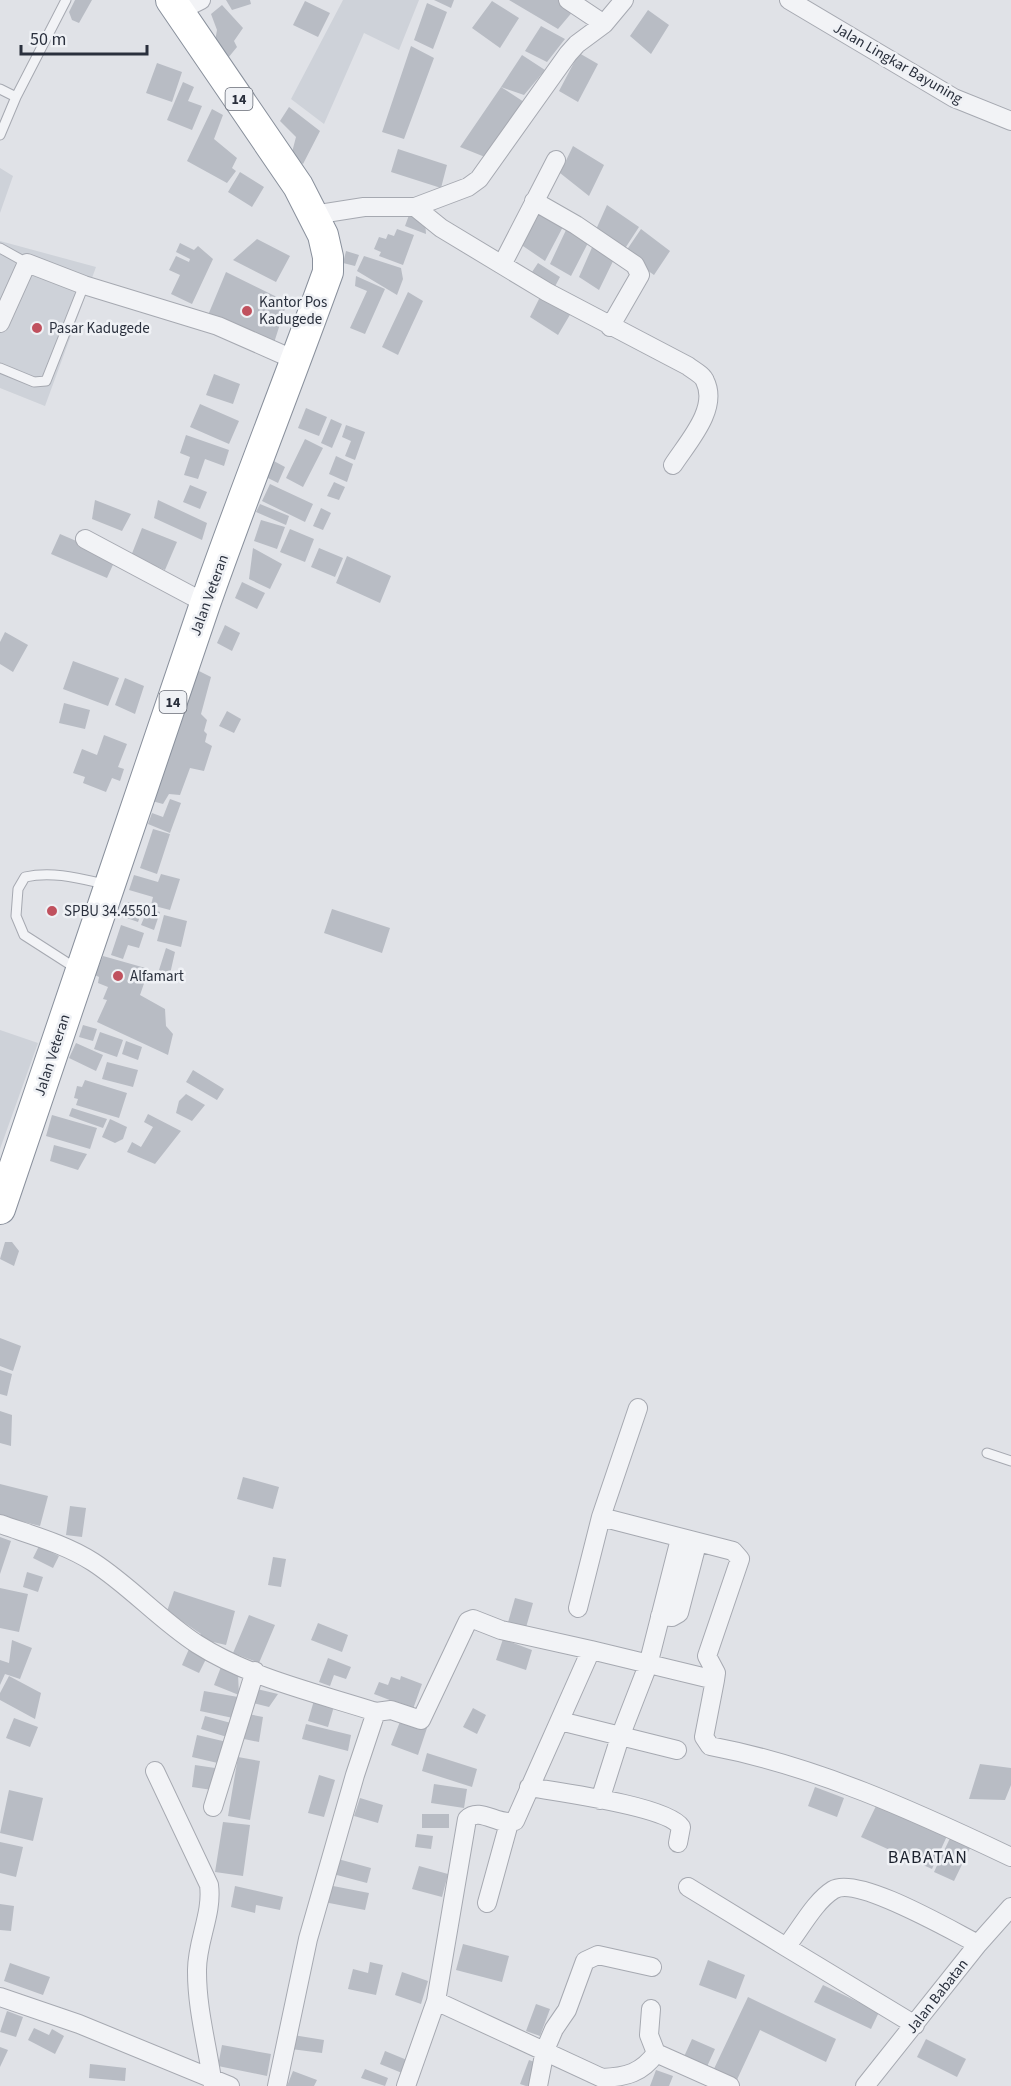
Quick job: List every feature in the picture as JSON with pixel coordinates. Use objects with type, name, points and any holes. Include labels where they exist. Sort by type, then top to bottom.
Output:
[{"type":"highway","name":"Jalan Veteran","points":[[1,1202],[108,884],[158,748],[205,603],[328,272],[326,246],[305,200],[184,4]]},
{"type":"street","points":[[567,0],[604,24]]},
{"type":"street","points":[[305,200],[364,207],[415,207],[468,187],[479,179],[568,54],[577,44],[604,24],[624,0]]},
{"type":"street","name":"Jalan Lingkar Bayuning","points":[[789,0],[954,98],[1011,121]]},
{"type":"street","points":[[503,263],[556,160]]},
{"type":"street","points":[[534,201],[576,225],[635,265],[640,275],[610,327]]},
{"type":"street","points":[[415,207],[441,228],[503,263],[547,292],[688,366],[705,379],[709,394],[703,420],[673,465]]},
{"type":"street","points":[[2,315],[27,263],[84,285],[218,326],[295,360]]},
{"type":"street","points":[[85,539],[205,603]]},
{"type":"street","points":[[578,1608],[601,1517],[638,1408]]},
{"type":"street","points":[[601,1517],[689,1542],[733,1551],[740,1559],[740,1567],[708,1656],[716,1673],[704,1737],[710,1746],[780,1762],[901,1805],[1011,1857]]},
{"type":"street","points":[[0,1524],[73,1551],[92,1561],[128,1587],[197,1644],[255,1671],[376,1712],[391,1710],[427,1721],[468,1621],[473,1619],[501,1630],[715,1680]]},
{"type":"street","points":[[600,1800],[620,1737],[648,1665],[660,1616],[689,1542]]},
{"type":"street","points":[[406,2086],[436,2001],[467,1819],[471,1815],[480,1814],[509,1823],[515,1821],[591,1650]]},
{"type":"street","points":[[213,1807],[255,1671]]},
{"type":"street","points":[[277,2086],[308,1939],[355,1775],[376,1712]]},
{"type":"street","points":[[560,1721],[677,1750]]},
{"type":"street","points":[[155,1771],[210,1885],[209,1903],[196,1971],[204,2040],[212,2083]]},
{"type":"street","points":[[529,1787],[655,1812],[677,1821],[681,1827],[678,1843]]},
{"type":"street","points":[[487,1903],[509,1823]]},
{"type":"street","points":[[786,1947],[821,1900],[831,1891],[843,1886],[867,1890],[978,1944]]},
{"type":"street","points":[[688,1887],[915,2025]]},
{"type":"street","name":"Jalan Babatan","points":[[865,2086],[978,1944],[1011,1907]]},
{"type":"street","points":[[538,2086],[545,2050],[554,2029],[567,2010],[585,1961],[591,1956],[598,1955],[652,1967]]},
{"type":"street","points":[[0,1997],[79,2024],[212,2083],[230,2086]]},
{"type":"street","points":[[436,2001],[602,2078],[627,2077],[649,2063],[656,2053]]},
{"type":"street","points":[[651,2009],[649,2035],[656,2053],[730,2086]]},
{"type":"lane","points":[[0,135],[16,97],[66,0]]},
{"type":"lane","points":[[0,89],[16,97]]},
{"type":"lane","points":[[0,248],[27,263]]},
{"type":"lane","points":[[0,368],[34,382],[46,381],[84,285]]},
{"type":"lane","points":[[79,971],[24,935],[16,916],[18,889],[25,877],[41,873],[108,884]]},
{"type":"lane","points":[[987,1453],[1011,1461]]},
{"type":"shaded area","points":[[343,0],[419,0],[399,50],[364,33],[324,124],[291,99]]},
{"type":"shaded area","points":[[0,168],[13,176],[0,213]]},
{"type":"shaded area","name":"Pasar Kadugede","points":[[0,241],[96,267],[45,406],[0,388]]},
{"type":"shaded area","points":[[0,1030],[38,1043],[0,1149]]},
{"type":"building","points":[[75,0],[92,0],[79,23],[72,20],[69,12]]},
{"type":"building","points":[[226,0],[250,0],[251,4],[232,10]]},
{"type":"building","points":[[434,0],[454,0],[451,8]]},
{"type":"building","points":[[509,0],[559,0],[574,10],[558,29]]},
{"type":"building","points":[[305,1],[330,13],[318,37],[293,25]]},
{"type":"building","points":[[492,1],[519,18],[500,48],[472,28]]},
{"type":"building","points":[[427,3],[447,12],[433,49],[414,40]]},
{"type":"building","points":[[222,5],[243,28],[234,41],[237,47],[228,58],[215,41],[217,30],[211,14]]},
{"type":"building","points":[[648,10],[669,25],[651,54],[630,36]]},
{"type":"building","points":[[541,26],[565,39],[547,62],[525,51]]},
{"type":"building","points":[[411,46],[434,58],[404,139],[382,132]]},
{"type":"building","points":[[579,53],[598,64],[578,102],[559,91]]},
{"type":"building","points":[[522,55],[545,70],[524,95],[501,87]]},
{"type":"building","points":[[157,63],[182,72],[172,102],[146,93]]},
{"type":"building","points":[[183,82],[194,87],[188,101],[202,106],[192,130],[167,120]]},
{"type":"building","points":[[501,87],[524,102],[485,157],[460,147]]},
{"type":"building","points":[[289,107],[320,131],[303,164],[291,156],[296,137],[280,121]]},
{"type":"building","points":[[212,109],[223,115],[214,139],[237,158],[232,168],[236,171],[227,183],[187,161]]},
{"type":"building","points":[[573,146],[604,165],[589,196],[560,173]]},
{"type":"building","points":[[398,149],[447,165],[441,188],[391,172]]},
{"type":"building","points":[[240,172],[264,187],[252,207],[228,192]]},
{"type":"building","points":[[607,205],[639,227],[624,250],[594,234]]},
{"type":"building","points":[[538,209],[566,221],[545,261],[520,244]]},
{"type":"building","points":[[409,215],[425,221],[426,234],[405,226]]},
{"type":"building","points":[[397,229],[414,235],[403,265],[379,256],[381,252],[374,249],[379,237],[386,239],[388,234],[394,236]]},
{"type":"building","points":[[641,229],[670,251],[654,275],[624,254]]},
{"type":"building","points":[[566,230],[589,241],[571,276],[550,264]]},
{"type":"building","points":[[257,239],[290,256],[276,282],[233,260]]},
{"type":"building","points":[[180,243],[194,250],[198,246],[213,259],[192,304],[171,294],[180,275],[169,270],[176,256],[189,262],[190,259],[176,252]]},
{"type":"building","points":[[594,243],[616,255],[599,290],[579,277]]},
{"type":"building","points":[[346,251],[359,255],[355,266],[343,263]]},
{"type":"building","points":[[364,256],[401,268],[403,279],[397,295],[357,271]]},
{"type":"building","points":[[538,263],[560,277],[552,292],[530,275]]},
{"type":"building","name":"Kantor Pos Kadugede","points":[[226,272],[287,302],[273,346],[206,320]]},
{"type":"building","points":[[356,276],[385,289],[365,334],[350,328],[367,291],[355,286]]},
{"type":"building","points":[[408,292],[423,301],[398,355],[382,347]]},
{"type":"building","points":[[542,293],[571,313],[558,335],[530,317]]},
{"type":"building","points":[[214,374],[240,384],[233,404],[206,395]]},
{"type":"building","points":[[200,404],[239,421],[229,444],[190,427]]},
{"type":"building","points":[[306,408],[327,417],[319,436],[298,428]]},
{"type":"building","points":[[331,419],[342,424],[332,448],[321,443]]},
{"type":"building","points":[[346,425],[365,432],[355,460],[345,456],[351,441],[342,437]]},
{"type":"building","points":[[186,435],[229,450],[224,466],[205,459],[198,479],[184,475],[190,457],[180,453]]},
{"type":"building","points":[[305,439],[323,448],[303,487],[286,478]]},
{"type":"building","points":[[336,456],[353,464],[347,482],[329,474]]},
{"type":"building","points":[[272,460],[285,467],[278,483],[264,476]]},
{"type":"building","points":[[334,482],[345,487],[339,500],[327,496]]},
{"type":"building","points":[[270,484],[313,504],[305,522],[262,501]]},
{"type":"building","points":[[190,485],[207,492],[200,509],[183,502]]},
{"type":"building","points":[[95,500],[131,514],[122,531],[92,519]]},
{"type":"building","points":[[158,500],[207,523],[202,540],[154,518]]},
{"type":"building","points":[[260,504],[289,516],[286,525],[256,512]]},
{"type":"building","points":[[321,508],[331,513],[323,530],[313,526]]},
{"type":"building","points":[[261,520],[285,527],[277,549],[254,541]]},
{"type":"building","points":[[142,528],[177,542],[165,570],[131,556]]},
{"type":"building","points":[[290,529],[314,539],[305,562],[280,552]]},
{"type":"building","points":[[60,534],[116,558],[107,578],[51,554]]},
{"type":"building","points":[[253,548],[282,564],[270,589],[249,579]]},
{"type":"building","points":[[319,548],[343,558],[335,577],[311,567]]},
{"type":"building","points":[[347,556],[391,576],[380,603],[336,583]]},
{"type":"building","points":[[242,582],[265,593],[257,609],[235,598]]},
{"type":"building","points":[[225,625],[240,633],[232,651],[217,643]]},
{"type":"building","points":[[5,632],[28,645],[13,672],[0,664],[0,642]]},
{"type":"building","points":[[73,661],[119,678],[108,706],[63,689]]},
{"type":"building","points":[[197,670],[211,677],[201,714],[207,720],[204,731],[207,734],[205,742],[212,746],[204,771],[190,768],[180,795],[169,794],[163,804],[152,801]]},
{"type":"building","points":[[125,678],[144,686],[135,714],[115,705]]},
{"type":"building","points":[[64,703],[90,710],[85,729],[59,723]]},
{"type":"building","points":[[227,711],[241,719],[234,733],[219,726]]},
{"type":"building","points":[[104,735],[127,744],[118,767],[124,769],[120,781],[112,778],[106,792],[83,783],[85,777],[73,773],[82,749],[97,755]]},
{"type":"building","points":[[170,799],[181,803],[170,833],[148,824],[152,813],[163,817]]},
{"type":"building","points":[[153,829],[170,834],[157,874],[140,868]]},
{"type":"building","points":[[161,874],[180,879],[170,910],[151,905],[153,897],[129,890],[134,875],[158,882]]},
{"type":"building","points":[[128,902],[143,907],[138,922],[124,917]]},
{"type":"building","points":[[148,908],[160,912],[154,930],[141,925]]},
{"type":"building","points":[[332,909],[390,928],[382,953],[324,933]]},
{"type":"building","points":[[164,915],[187,921],[181,947],[157,941]]},
{"type":"building","points":[[121,925],[144,933],[139,948],[128,945],[123,959],[111,955]]},
{"type":"building","points":[[166,948],[175,952],[170,974],[159,970]]},
{"type":"building","points":[[103,956],[149,969],[140,995],[165,1009],[166,1026],[173,1034],[168,1055],[97,1022],[107,1000],[103,999],[108,987],[98,983],[99,977],[95,975]]},
{"type":"building","points":[[83,1025],[97,1029],[93,1041],[79,1037]]},
{"type":"building","points":[[100,1032],[123,1040],[117,1057],[94,1049]]},
{"type":"building","points":[[126,1041],[142,1047],[138,1060],[122,1054]]},
{"type":"building","points":[[76,1043],[103,1055],[96,1071],[69,1058]]},
{"type":"building","points":[[107,1062],[138,1070],[133,1087],[102,1079]]},
{"type":"building","points":[[193,1070],[224,1089],[217,1100],[186,1082]]},
{"type":"building","points":[[85,1080],[127,1093],[119,1118],[76,1105],[78,1099],[74,1098],[77,1086],[82,1087]]},
{"type":"building","points":[[186,1094],[205,1105],[192,1121],[176,1113],[179,1101]]},
{"type":"building","points":[[72,1108],[107,1119],[103,1128],[69,1116]]},
{"type":"building","points":[[148,1114],[181,1131],[155,1164],[127,1152],[132,1142],[141,1147],[153,1127],[144,1122]]},
{"type":"building","points":[[52,1115],[97,1128],[90,1149],[46,1136]]},
{"type":"building","points":[[110,1119],[127,1127],[123,1139],[115,1143],[102,1137]]},
{"type":"building","points":[[54,1145],[87,1154],[78,1170],[50,1161]]},
{"type":"building","points":[[5,1242],[12,1242],[19,1251],[14,1266],[0,1259]]},
{"type":"building","points":[[0,1338],[21,1346],[13,1371],[0,1366]]},
{"type":"building","points":[[0,1370],[12,1374],[7,1396],[0,1394]]},
{"type":"building","points":[[0,1411],[12,1415],[11,1446],[0,1443]]},
{"type":"building","points":[[243,1477],[279,1487],[273,1509],[237,1499]]},
{"type":"building","points":[[0,1484],[48,1496],[40,1526],[0,1516]]},
{"type":"building","points":[[70,1506],[86,1508],[82,1537],[66,1535]]},
{"type":"building","points":[[0,1537],[11,1541],[0,1574]]},
{"type":"building","points":[[39,1546],[59,1556],[53,1568],[33,1558]]},
{"type":"building","points":[[273,1557],[286,1559],[281,1587],[268,1585]]},
{"type":"building","points":[[27,1572],[43,1577],[38,1592],[23,1587]]},
{"type":"building","points":[[0,1588],[28,1594],[19,1632],[0,1628]]},
{"type":"building","points":[[174,1591],[235,1611],[226,1645],[200,1639],[201,1634],[167,1611]]},
{"type":"building","points":[[515,1598],[533,1603],[525,1631],[507,1626]]},
{"type":"building","points":[[249,1615],[275,1625],[259,1663],[233,1653]]},
{"type":"building","points":[[318,1623],[348,1635],[342,1652],[311,1640]]},
{"type":"building","points":[[503,1639],[532,1650],[526,1670],[496,1660]]},
{"type":"building","points":[[12,1640],[32,1648],[20,1679],[5,1674],[0,1685],[0,1660],[9,1663]]},
{"type":"building","points":[[189,1649],[207,1657],[199,1673],[182,1665]]},
{"type":"building","points":[[328,1658],[351,1667],[346,1679],[334,1675],[330,1686],[319,1682]]},
{"type":"building","points":[[221,1667],[238,1674],[239,1695],[214,1685]]},
{"type":"building","points":[[9,1676],[41,1693],[35,1719],[0,1700],[0,1693]]},
{"type":"building","points":[[401,1676],[422,1684],[413,1709],[374,1694],[379,1682],[388,1685],[391,1677],[400,1680]]},
{"type":"building","points":[[257,1689],[278,1694],[269,1707],[253,1703]]},
{"type":"building","points":[[204,1691],[238,1697],[233,1718],[200,1711]]},
{"type":"building","points":[[315,1697],[335,1703],[328,1727],[308,1721]]},
{"type":"building","points":[[473,1708],[486,1715],[477,1734],[463,1727]]},
{"type":"building","points":[[248,1714],[263,1717],[259,1742],[244,1739]]},
{"type":"building","points":[[205,1716],[231,1723],[227,1737],[201,1729]]},
{"type":"building","points":[[14,1718],[38,1727],[30,1747],[6,1738]]},
{"type":"building","points":[[401,1719],[427,1728],[418,1755],[391,1745]]},
{"type":"building","points":[[306,1724],[351,1735],[348,1751],[302,1739]]},
{"type":"building","points":[[197,1735],[227,1742],[222,1764],[192,1757]]},
{"type":"building","points":[[427,1753],[477,1769],[472,1787],[422,1771]]},
{"type":"building","points":[[238,1757],[260,1761],[250,1820],[228,1816]]},
{"type":"building","points":[[980,1764],[1011,1768],[1011,1785],[1005,1800],[969,1799]]},
{"type":"building","points":[[195,1765],[215,1768],[212,1790],[192,1787]]},
{"type":"building","points":[[319,1775],[335,1780],[324,1817],[308,1813]]},
{"type":"building","points":[[434,1784],[467,1789],[464,1808],[431,1803]]},
{"type":"building","points":[[815,1787],[844,1798],[837,1817],[808,1806]]},
{"type":"building","points":[[9,1790],[43,1798],[33,1841],[0,1833]]},
{"type":"building","points":[[360,1798],[383,1805],[378,1823],[354,1816]]},
{"type":"building","points":[[877,1804],[947,1836],[932,1869],[861,1837]]},
{"type":"building","points":[[422,1814],[449,1814],[449,1828],[422,1828]]},
{"type":"building","points":[[223,1822],[250,1825],[243,1876],[215,1872]]},
{"type":"building","points":[[417,1834],[433,1836],[431,1849],[415,1847]]},
{"type":"building","points":[[951,1836],[971,1846],[954,1881],[934,1872]]},
{"type":"building","points":[[0,1842],[23,1847],[16,1877],[0,1873]]},
{"type":"building","points":[[338,1859],[371,1868],[367,1883],[333,1874]]},
{"type":"building","points":[[419,1866],[448,1874],[442,1897],[412,1889]]},
{"type":"building","points":[[328,1885],[369,1893],[365,1910],[324,1902]]},
{"type":"building","points":[[235,1886],[283,1897],[280,1910],[256,1905],[255,1913],[231,1907]]},
{"type":"building","points":[[0,1904],[14,1906],[11,1931],[0,1930]]},
{"type":"building","points":[[463,1944],[509,1956],[502,1982],[456,1970]]},
{"type":"building","points":[[708,1960],[745,1975],[736,1999],[699,1985]]},
{"type":"building","points":[[370,1962],[383,1965],[376,1995],[348,1989],[353,1969],[368,1973]]},
{"type":"building","points":[[10,1963],[50,1977],[43,1995],[4,1981]]},
{"type":"building","points":[[402,1972],[428,1981],[421,2004],[395,1995]]},
{"type":"building","points":[[823,1985],[879,2012],[871,2029],[814,2002]]},
{"type":"building","points":[[748,1997],[836,2039],[826,2062],[760,2030],[735,2084],[712,2073]]},
{"type":"building","points":[[536,2004],[550,2009],[540,2036],[526,2031]]},
{"type":"building","points":[[7,2011],[23,2017],[16,2037],[0,2032]]},
{"type":"building","points":[[34,2028],[49,2035],[52,2029],[64,2036],[55,2054],[28,2040]]},
{"type":"building","points":[[293,2035],[324,2040],[322,2053],[291,2049]]},
{"type":"building","points":[[692,2039],[715,2049],[705,2071],[682,2061]]},
{"type":"building","points":[[926,2039],[966,2059],[957,2077],[917,2057]]},
{"type":"building","points":[[222,2045],[271,2054],[267,2076],[218,2066]]},
{"type":"building","points":[[0,2047],[8,2050],[0,2067]]},
{"type":"building","points":[[385,2051],[407,2060],[402,2073],[380,2064]]},
{"type":"building","points":[[529,2060],[540,2064],[532,2086],[526,2086],[520,2084]]},
{"type":"building","points":[[90,2064],[126,2068],[125,2081],[89,2078]]},
{"type":"building","points":[[365,2069],[388,2078],[385,2086],[361,2078]]},
{"type":"building","points":[[656,2070],[673,2076],[669,2086],[650,2086]]},
{"type":"building","points":[[293,2071],[317,2080],[314,2086],[287,2086]]},
{"type":"place","name":"Kantor Pos Kadugede","points":[[247,311]]},
{"type":"place","name":"Pasar Kadugede","points":[[37,328]]},
{"type":"place","name":"SPBU 34.45501","points":[[52,911]]},
{"type":"place","name":"Alfamart","points":[[118,976]]},
{"type":"district","name":"BABATAN","points":[[928,1857]]}]
